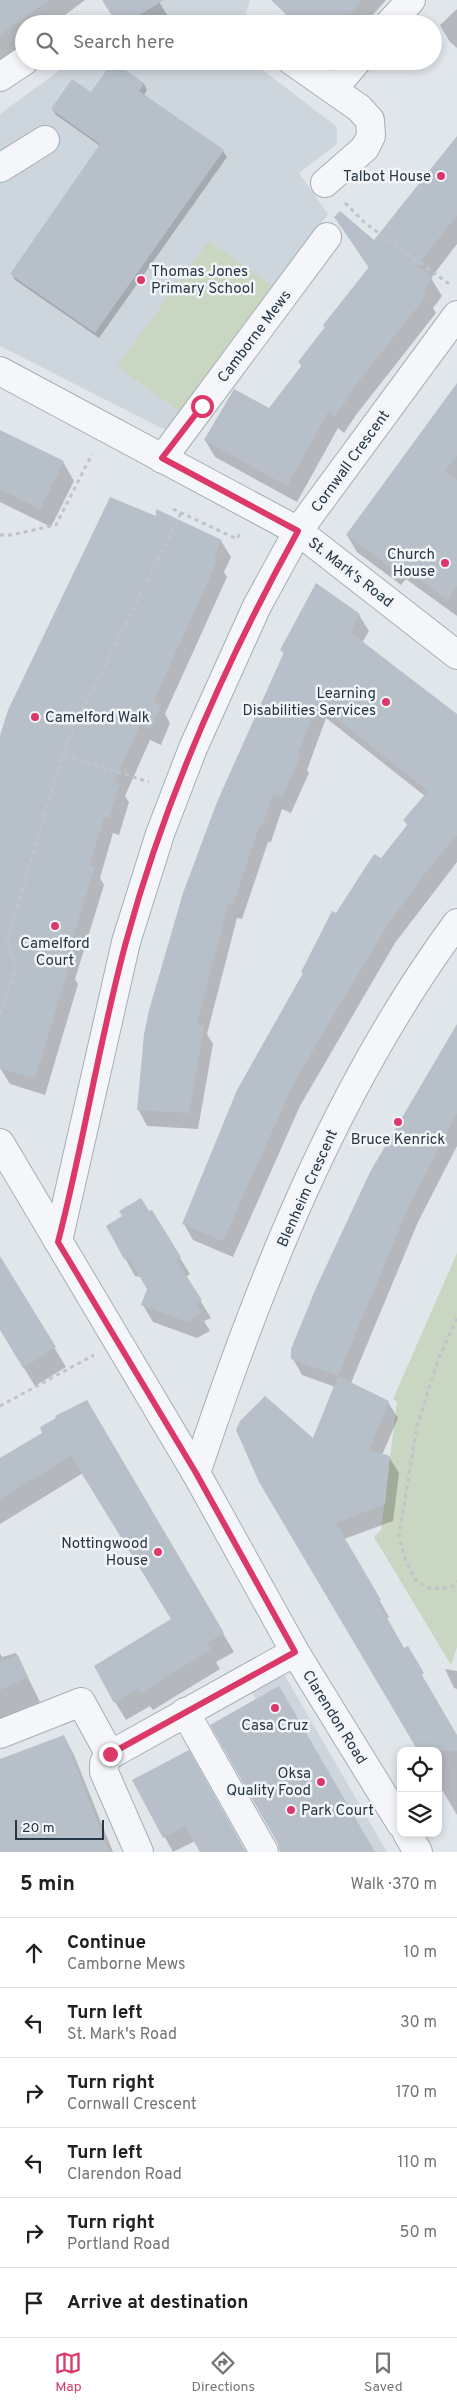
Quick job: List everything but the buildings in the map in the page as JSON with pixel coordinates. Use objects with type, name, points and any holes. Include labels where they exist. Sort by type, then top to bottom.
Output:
[{"type":"street","points":[[397,15],[411,0]]},
{"type":"street","points":[[0,77],[15,67]]},
{"type":"street","points":[[305,70],[359,108],[370,120],[371,136],[365,148],[325,183]]},
{"type":"street","points":[[333,89],[349,70]]},
{"type":"street","points":[[0,168],[45,140]]},
{"type":"street","name":"Camborne Mews","points":[[162,458],[327,237]]},
{"type":"street","name":"Cornwall Crescent","points":[[58,1242],[126,942],[176,790],[226,671],[257,606],[298,531],[457,315]]},
{"type":"street","name":"St. Mark's Road","points":[[0,371],[298,531],[457,655]]},
{"type":"street","name":"Blenheim Crescent","points":[[196,1473],[236,1359],[286,1232],[330,1134],[388,1025],[423,970],[457,923]]},
{"type":"street","name":"Clarendon Road","points":[[0,1143],[196,1473],[295,1652],[397,1818]]},
{"type":"street","points":[[140,1852],[104,1772],[104,1763],[110,1754],[295,1652]]},
{"type":"street","points":[[0,1734],[81,1702],[110,1754]]},
{"type":"street","points":[[185,1712],[264,1852]]},
{"type":"street","points":[[409,1837],[418,1852]]},
{"type":"path","points":[[325,183],[365,223],[457,289]]},
{"type":"path","points":[[0,535],[11,536],[56,525],[106,429]]},
{"type":"path","points":[[174,509],[237,540],[254,508]]},
{"type":"path","points":[[0,1014],[16,968],[7,940],[68,741],[181,513]]},
{"type":"path","points":[[64,755],[176,790]]},
{"type":"path","points":[[457,1318],[438,1360],[418,1426],[399,1536],[406,1559],[418,1582],[432,1589],[452,1587],[457,1581]]},
{"type":"path","points":[[0,1406],[118,1342]]},
{"type":"shaded area","points":[[164,0],[250,0],[245,15],[139,15]]},
{"type":"shaded area","name":"Thomas Jones Primary School","points":[[60,70],[263,70],[337,127],[337,144],[299,173],[328,214],[171,433],[0,346],[0,114]]},
{"type":"shaded area","points":[[284,1674],[387,1852],[344,1852],[252,1693]]},
{"type":"green space","points":[[209,241],[272,286],[180,412],[117,366]]},
{"type":"green space","points":[[457,1253],[457,1647],[451,1665],[374,1537],[381,1530],[382,1523],[397,1402],[393,1399]]},
{"type":"place","name":"Talbot House","points":[[441,176]]},
{"type":"place","name":"Thomas Jones Primary School","points":[[141,280]]},
{"type":"place","name":"Church House","points":[[445,563]]},
{"type":"place","name":"Learning Disabilities Services","points":[[386,702]]},
{"type":"place","name":"Camelford Walk","points":[[35,717]]},
{"type":"place","name":"Camelford Court","points":[[55,926]]},
{"type":"place","name":"Bruce Kenrick","points":[[398,1122]]},
{"type":"place","name":"Nottingwood House","points":[[158,1552]]},
{"type":"place","name":"Casa Cruz","points":[[275,1708]]},
{"type":"place","name":"Oksa Quality Food","points":[[321,1782]]},
{"type":"place","name":"Park Court","points":[[291,1810]]},
{"type":"route","points":[[110,1754],[295,1652],[196,1473],[58,1242],[126,942],[160,834],[193,748],[226,671],[257,606],[298,531],[162,458],[202,406]]}]
